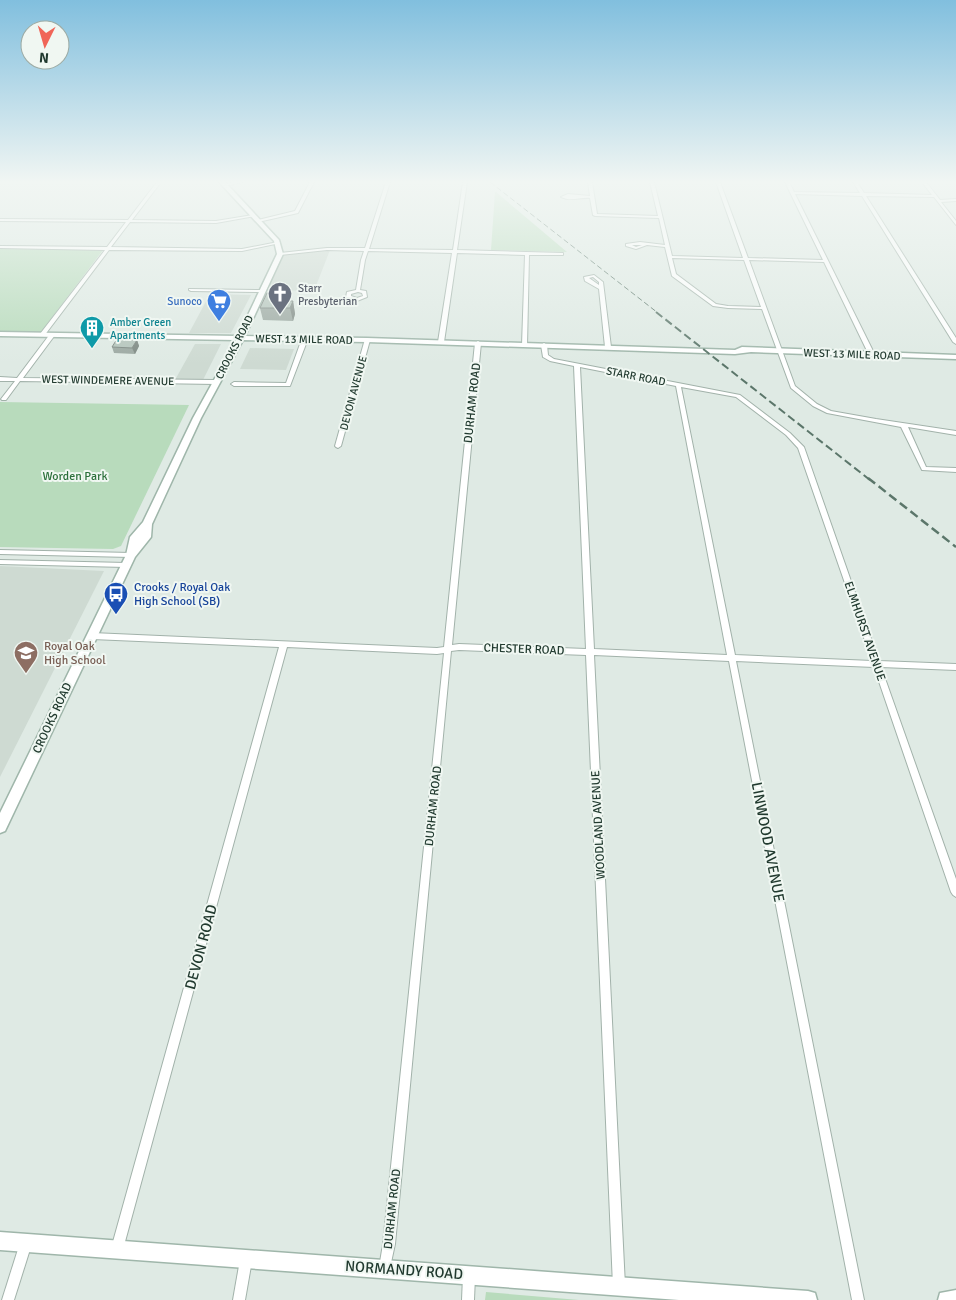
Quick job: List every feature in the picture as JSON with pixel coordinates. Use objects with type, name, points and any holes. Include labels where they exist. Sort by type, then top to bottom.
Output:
[{"type":"main road","points":[[278,243],[280,254]]},
{"type":"main road","name":"CROOKS ROAD","points":[[0,827],[129,560],[143,544],[148,532],[147,524],[216,382],[240,339],[280,254]]},
{"type":"main road","name":"WEST 13 MILE ROAD","points":[[0,334],[367,340],[608,347],[631,350],[726,352],[748,350],[956,357]]},
{"type":"main road","name":"NORMANDY ROAD","points":[[0,1241],[808,1300]]},
{"type":"main road","points":[[947,1300],[956,1299]]},
{"type":"street","points":[[42,335],[112,243]]},
{"type":"street","points":[[0,247],[242,250],[278,243]]},
{"type":"street","points":[[358,291],[369,243]]},
{"type":"street","points":[[440,342],[456,243]]},
{"type":"street","points":[[665,243],[674,276],[712,303],[728,307],[763,308]]},
{"type":"street","points":[[740,243],[793,387],[815,405],[829,412],[904,426],[956,433]]},
{"type":"street","points":[[817,243],[872,354]]},
{"type":"street","points":[[893,243],[956,342]]},
{"type":"street","points":[[645,245],[666,246]]},
{"type":"street","points":[[280,254],[323,249],[561,254]]},
{"type":"street","points":[[525,344],[527,254]]},
{"type":"street","points":[[669,257],[826,261]]},
{"type":"street","points":[[601,288],[608,347]]},
{"type":"street","points":[[191,290],[262,291]]},
{"type":"street","points":[[4,400],[52,335]]},
{"type":"street","points":[[234,384],[288,385],[302,348],[302,339]]},
{"type":"street","name":"DEVON AVENUE","points":[[338,446],[367,340]]},
{"type":"street","name":"DURHAM ROAD","points":[[385,1268],[396,1175],[478,343]]},
{"type":"street","name":"STARR ROAD","points":[[544,345],[544,353],[548,358],[738,396]]},
{"type":"street","name":"WOODLAND AVENUE","points":[[577,364],[619,1286]]},
{"type":"street","name":"WEST WINDEMERE AVENUE","points":[[0,379],[216,382]]},
{"type":"street","name":"LINWOOD AVENUE","points":[[678,384],[858,1300]]},
{"type":"street","name":"ELMHURST AVENUE","points":[[738,396],[788,434],[800,447],[956,892]]},
{"type":"street","points":[[904,426],[924,469],[956,470]]},
{"type":"street","points":[[0,552],[88,554],[129,560]]},
{"type":"street","points":[[2,562],[17,552]]},
{"type":"street","points":[[84,564],[88,554]]},
{"type":"street","points":[[2,562],[84,564],[129,560]]},
{"type":"street","name":"CHESTER ROAD","points":[[92,636],[437,651],[459,646],[956,666]]},
{"type":"street","name":"DEVON ROAD","points":[[117,1249],[284,644]]},
{"type":"street","points":[[8,1300],[26,1243]]},
{"type":"street","points":[[239,1300],[246,1260]]},
{"type":"street","points":[[468,1300],[469,1274]]},
{"type":"shaded area","points":[[330,250],[314,291],[268,290],[284,255]]},
{"type":"shaded area","points":[[210,294],[251,295],[231,333],[189,333]]},
{"type":"shaded area","points":[[195,344],[221,344],[203,380],[175,380]]},
{"type":"shaded area","points":[[250,348],[294,349],[286,370],[240,369]]},
{"type":"shaded area","name":"Royal Oak High School","points":[[0,566],[104,571],[0,777]]},
{"type":"green space","points":[[492,243],[556,243],[567,252],[491,250]]},
{"type":"green space","points":[[0,249],[103,250],[41,332],[0,331]]},
{"type":"green space","name":"Worden Park","points":[[0,402],[189,405],[121,546],[113,549],[0,547]]},
{"type":"green space","points":[[486,1292],[579,1300],[485,1300]]},
{"type":"building","points":[[267,293],[281,293],[277,301],[293,301],[290,308],[260,308]]},
{"type":"building","points":[[117,339],[137,340],[132,348],[112,347]]},
{"type":"railway","points":[[568,243],[658,313]]},
{"type":"railway","points":[[656,312],[870,480]]},
{"type":"railway","points":[[868,478],[956,547]]},
{"type":"place","name":"Starr Presbyterian","points":[[280,315]]},
{"type":"place","name":"Sunoco","points":[[219,322]]},
{"type":"place","name":"Amber Green Apartments","points":[[92,349]]},
{"type":"place","name":"Crooks / Royal Oak High School (SB)","points":[[116,615]]},
{"type":"place","name":"Royal Oak High School","points":[[26,674]]}]
